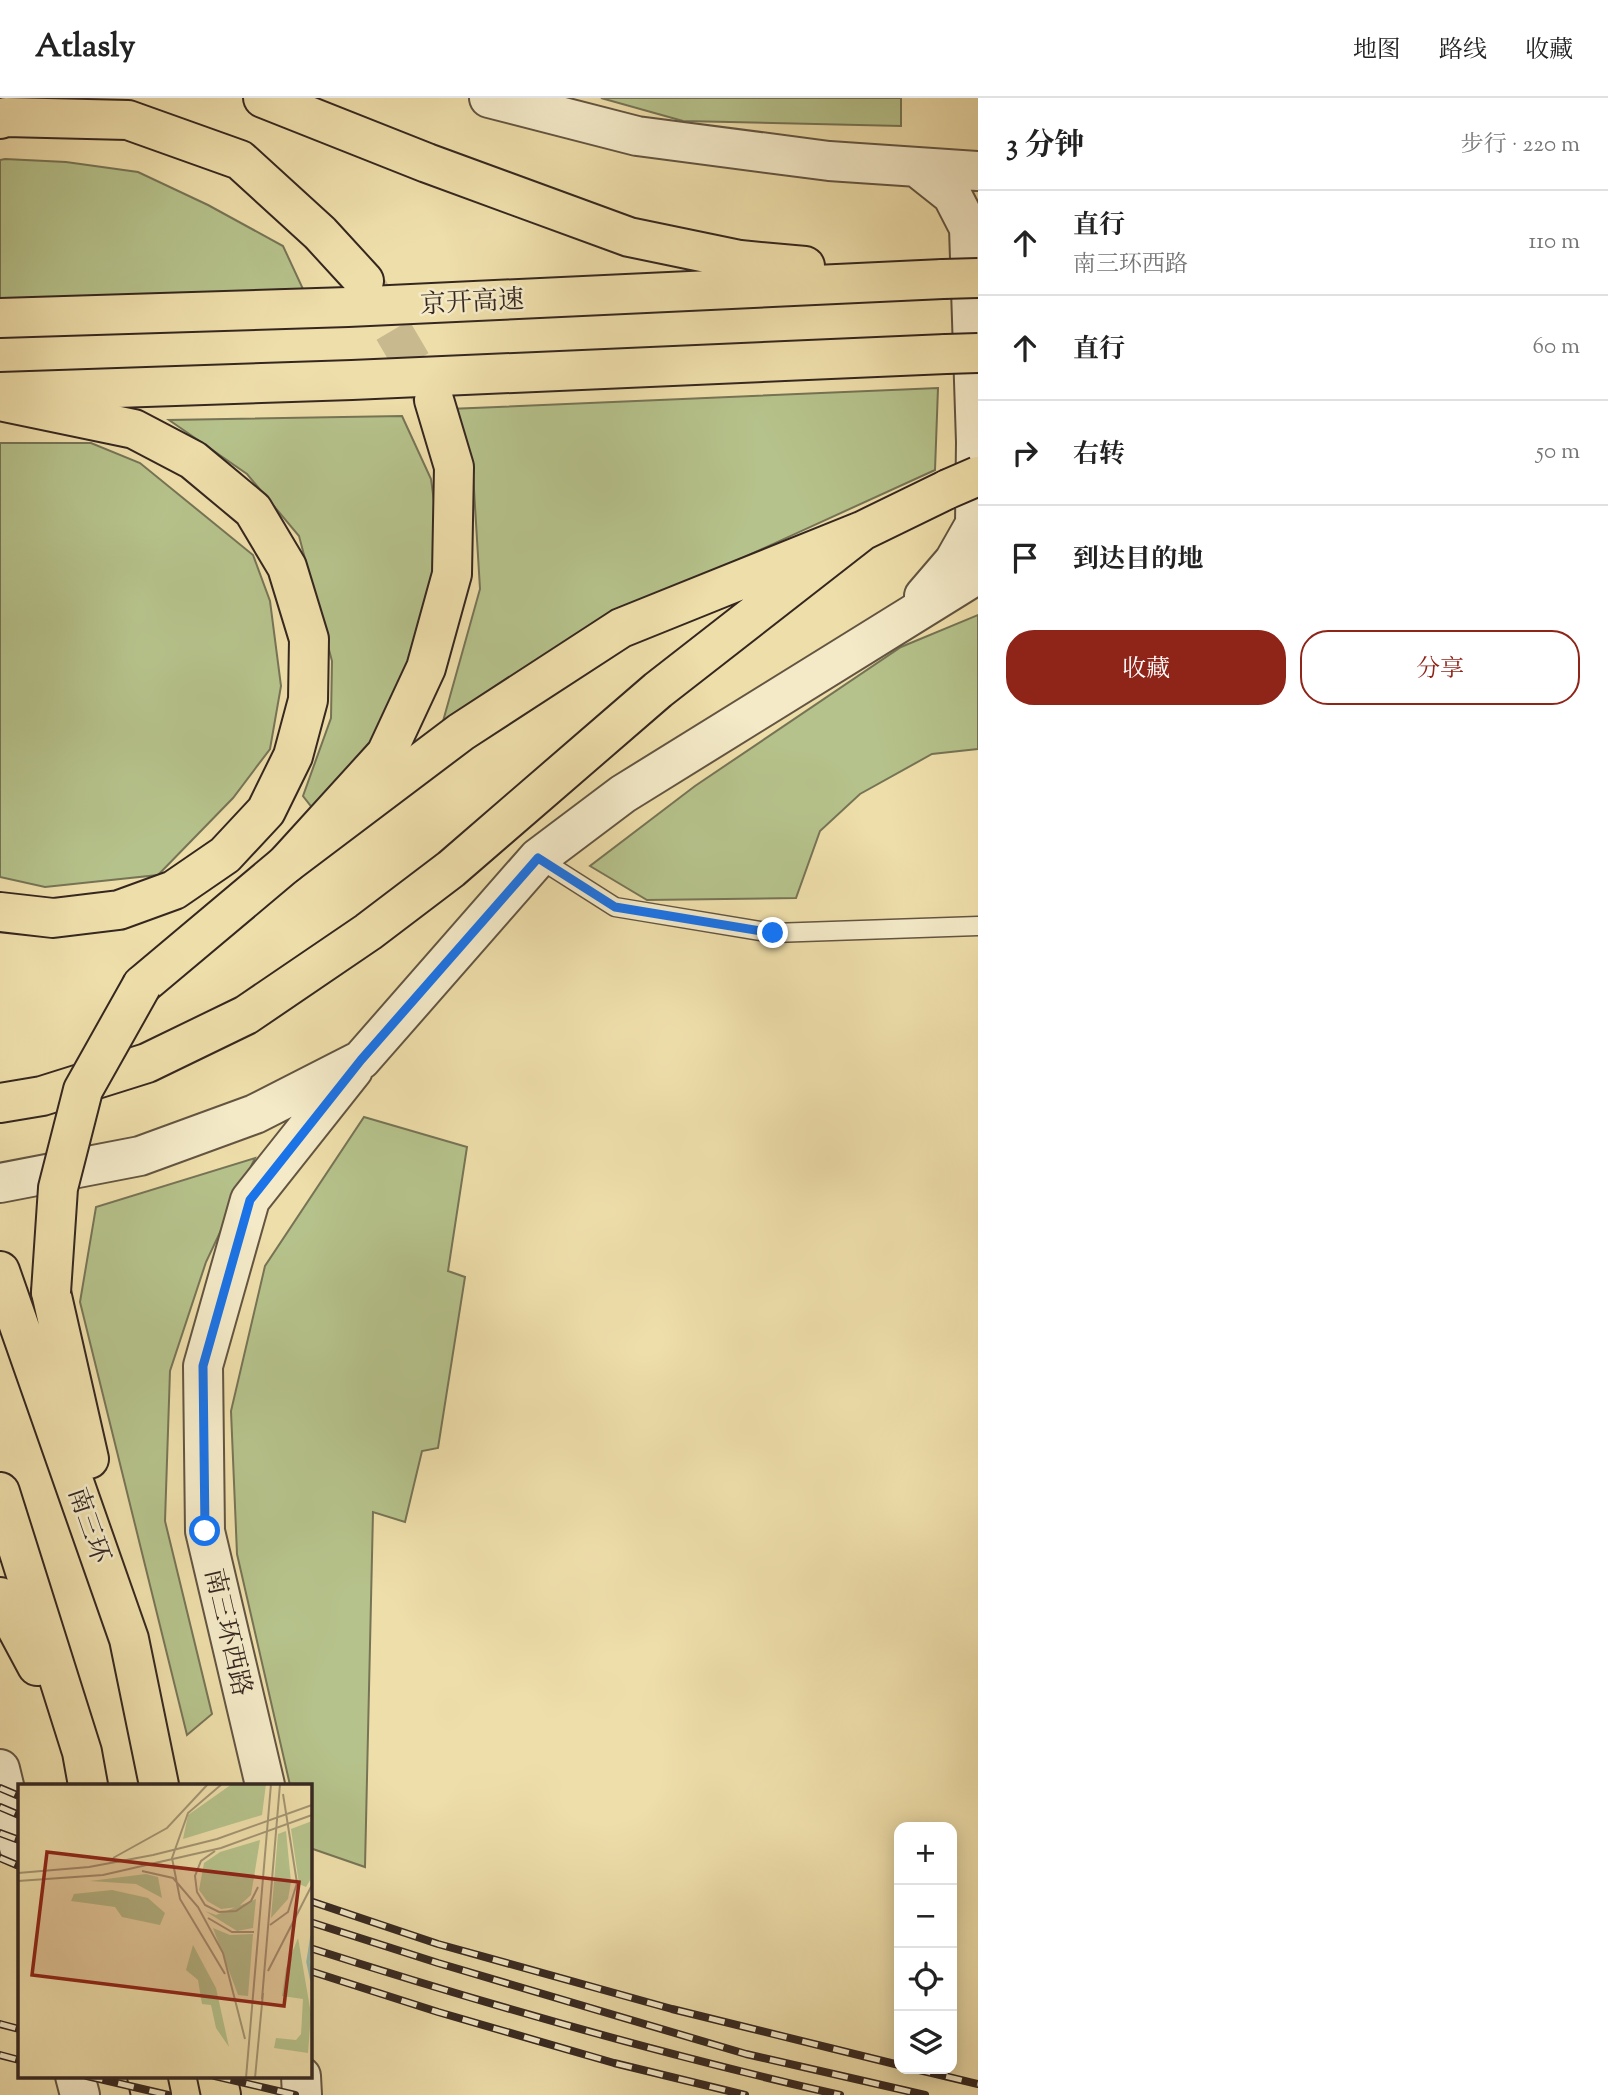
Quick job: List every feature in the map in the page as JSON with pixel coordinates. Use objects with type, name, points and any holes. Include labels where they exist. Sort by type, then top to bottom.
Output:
[{"type":"highway","points":[[263,98],[427,163],[629,237],[740,260],[961,279]]},
{"type":"highway","points":[[0,119],[128,120],[240,160],[320,233],[364,281]]},
{"type":"highway","name":"京开高速","points":[[0,318],[348,307],[961,279]]},
{"type":"highway","points":[[0,392],[352,380],[962,353]]},
{"type":"highway","points":[[286,864],[386,754],[426,668],[452,574],[454,467],[434,400]]},
{"type":"highway","points":[[0,401],[134,429],[193,460],[253,510],[287,568],[309,639],[308,700],[293,756],[265,811],[225,855],[174,890],[119,910],[53,918],[0,912]]},
{"type":"highway","points":[[130,1639],[51,1292],[58,1188],[83,1090],[142,985],[286,864],[461,732],[621,628],[862,531],[963,482]]},
{"type":"highway","points":[[0,1103],[42,1096],[147,1063],[246,1015],[368,932],[451,869],[658,690],[862,531]]},
{"type":"highway","name":"南三环","points":[[0,1271],[130,1639],[159,1784]]},
{"type":"highway","points":[[0,1492],[85,1769]]},
{"type":"highway","points":[[0,1597],[85,1769]]},
{"type":"street","points":[[489,98],[637,136],[829,161],[978,172]]},
{"type":"street","points":[[902,621],[954,562],[975,524],[976,442],[969,228],[952,195],[918,167]]},
{"type":"street","name":"南三环西路","points":[[265,1784],[205,1531],[203,1366],[250,1200],[361,1060],[538,858],[623,794],[978,574]]},
{"type":"street","points":[[0,1183],[140,1156],[255,1114],[361,1060]]},
{"type":"street","points":[[0,1769],[18,1843]]},
{"type":"street","points":[[76,2078],[80,2095]]},
{"type":"lane","points":[[538,858],[615,907],[773,933],[978,926]]},
{"type":"green space","points":[[601,98],[901,98],[901,126],[683,121]]},
{"type":"green space","points":[[0,160],[66,162],[138,172],[208,205],[283,246],[303,289],[0,300]]},
{"type":"green space","points":[[938,388],[935,470],[659,596],[440,732],[480,589],[473,473],[449,409]]},
{"type":"green space","points":[[402,416],[431,479],[439,539],[431,624],[402,697],[345,784],[314,810],[303,796],[331,718],[332,661],[299,536],[247,474],[169,420]]},
{"type":"green space","points":[[0,443],[91,443],[140,463],[253,555],[270,601],[281,686],[270,749],[233,798],[158,875],[45,887],[0,877]]},
{"type":"green space","points":[[978,615],[978,749],[932,754],[860,794],[820,831],[796,898],[647,900],[590,866],[695,786],[901,647]]},
{"type":"green space","points":[[364,1117],[467,1147],[448,1271],[465,1277],[438,1448],[422,1451],[405,1522],[373,1512],[365,1867],[312,1849],[312,1784],[290,1784],[237,1554],[231,1411],[265,1266]]},
{"type":"green space","points":[[255,1158],[206,1262],[170,1371],[165,1521],[212,1714],[187,1735],[80,1302],[96,1207]]},
{"type":"tunnel","points":[[364,281],[434,400]]},
{"type":"railway","points":[[0,1788],[18,1796]]},
{"type":"railway","points":[[0,1807],[18,1815]]},
{"type":"railway","points":[[0,1833],[18,1840]]},
{"type":"railway","points":[[0,1858],[18,1866]]},
{"type":"railway","points":[[312,1902],[438,1944],[672,2009],[894,2064]]},
{"type":"railway","points":[[312,1923],[438,1963],[746,2054],[925,2095]]},
{"type":"railway","points":[[312,1949],[574,2027],[706,2063],[840,2095]]},
{"type":"railway","points":[[312,1972],[438,2012],[614,2063],[745,2095]]},
{"type":"railway","points":[[0,2024],[18,2029]]},
{"type":"railway","points":[[0,2055],[18,2060]]},
{"type":"railway","points":[[936,2074],[978,2084]]},
{"type":"railway","points":[[96,2078],[168,2095]]},
{"type":"railway","points":[[223,2078],[295,2095]]},
{"type":"route","points":[[205,1531],[203,1366],[250,1200],[361,1060],[538,858],[615,907],[773,933]]}]
